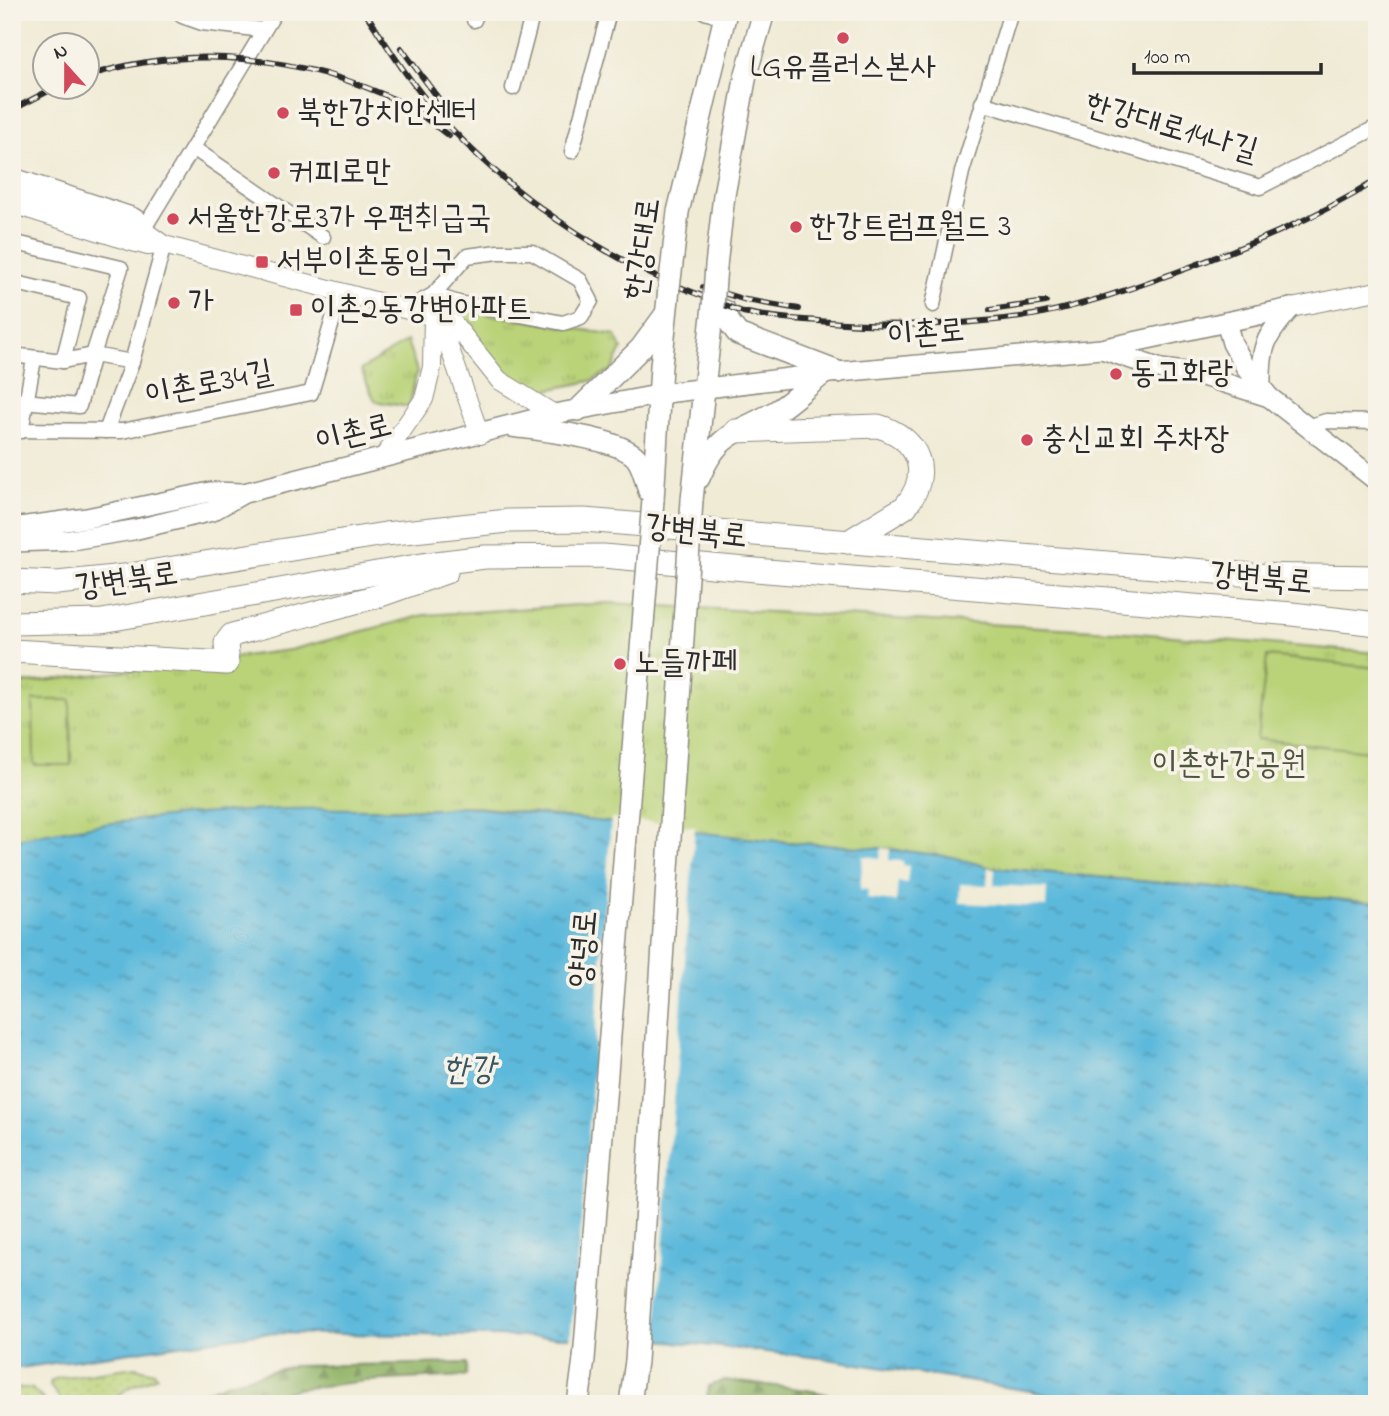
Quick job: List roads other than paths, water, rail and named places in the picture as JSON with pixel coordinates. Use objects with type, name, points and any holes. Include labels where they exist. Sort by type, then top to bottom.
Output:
[{"type":"highway","points":[[736,431],[878,426],[889,429],[910,443],[916,453],[920,473],[911,500],[905,507],[849,542]]},
{"type":"highway","name":"강변북로","points":[[12,581],[57,583],[124,576],[385,534],[508,521],[584,520],[1253,575],[1377,593]]},
{"type":"highway","name":"강변북로","points":[[12,623],[102,621],[428,564],[485,557],[603,556],[1278,613],[1377,624]]},
{"type":"highway","points":[[12,651],[227,659],[226,643],[232,635],[378,596],[485,557]]},
{"type":"highway","name":"강변북로","points":[[1253,575],[1377,577]]},
{"type":"main road","points":[[629,1397],[636,1361],[692,498],[703,390],[719,308],[716,271],[724,195],[746,74],[764,12]]},
{"type":"main road","name":"한강대로","points":[[653,500],[666,313],[678,212],[719,14]]},
{"type":"main road","points":[[719,308],[738,334],[830,373]]},
{"type":"main road","points":[[1265,392],[1260,365],[1266,339],[1291,308]]},
{"type":"main road","name":"이촌로","points":[[12,542],[71,540],[133,530],[212,511],[244,493],[555,414],[660,395],[830,373],[1101,349],[1291,308]]},
{"type":"main road","points":[[578,410],[641,348],[666,313]]},
{"type":"main road","points":[[1226,322],[1232,343],[1265,392],[1377,481]]},
{"type":"main road","points":[[1101,349],[1161,369],[1193,373],[1265,392]]},
{"type":"main road","points":[[692,498],[712,450],[719,442],[776,411],[830,373]]},
{"type":"main road","points":[[512,426],[572,435],[627,449],[638,460],[653,500]]},
{"type":"main road","name":"이촌로","points":[[12,528],[87,518],[210,492],[244,493]]},
{"type":"main road","name":"양녕로","points":[[578,1404],[653,500]]},
{"type":"main road","points":[[582,1369],[586,1404]]},
{"type":"street","points":[[145,227],[275,12]]},
{"type":"street","points":[[513,88],[533,12]]},
{"type":"street","points":[[572,151],[609,12]]},
{"type":"street","points":[[933,305],[962,172],[1011,12]]},
{"type":"street","points":[[182,16],[202,23],[264,30]]},
{"type":"street","name":"한강대로14나길","points":[[982,103],[1260,187],[1377,127]]},
{"type":"street","points":[[193,148],[323,237]]},
{"type":"street","points":[[12,175],[133,215],[164,245]]},
{"type":"street","points":[[12,189],[51,209],[129,242],[149,246],[164,245],[433,316],[455,325],[499,380],[555,414]]},
{"type":"street","points":[[12,204],[145,227]]},
{"type":"street","points":[[12,242],[121,268],[79,406],[19,401]]},
{"type":"street","points":[[106,431],[132,362],[164,245]]},
{"type":"street","points":[[405,310],[433,295],[467,256],[498,252],[533,253],[580,280],[591,301],[581,317],[563,323],[459,303],[433,295]]},
{"type":"street","points":[[12,282],[79,298],[63,361]]},
{"type":"street","name":"이촌로","points":[[1291,308],[1377,291]]},
{"type":"street","name":"이촌로34길","points":[[17,431],[122,431],[311,393],[341,292]]},
{"type":"street","points":[[433,316],[446,338],[480,435]]},
{"type":"street","points":[[383,458],[424,399],[432,367],[433,316]]},
{"type":"street","points":[[12,355],[63,361],[93,355],[132,362]]},
{"type":"street","points":[[17,431],[19,401],[34,359]]},
{"type":"street","points":[[1308,427],[1326,421],[1377,422]]},
{"type":"water","name":"한강","points":[[462,806],[786,842],[890,849],[953,857],[988,867],[1377,903],[1377,1404],[1089,1404],[1030,1391],[821,1358],[639,1338],[263,1333],[12,1369],[12,840],[150,818],[220,812],[402,810]]},
{"type":"railway","points":[[365,12],[405,73],[432,107],[460,138],[522,194],[556,219],[629,263],[729,307],[761,316],[843,323],[920,325],[1041,314],[1120,292],[1228,252],[1304,220],[1377,180]]},
{"type":"railway","points":[[401,48],[447,110]]},
{"type":"railway","points":[[102,72],[166,60],[206,58],[246,59],[286,65],[363,86],[400,102],[449,136]]},
{"type":"railway","points":[[12,110],[32,100]]},
{"type":"railway","points":[[703,287],[746,300],[799,309]]},
{"type":"railway","points":[[990,310],[1046,302]]},
{"type":"place","name":"LG유플러스본사","points":[[843,38]]},
{"type":"place","name":"북한강치안센터","points":[[283,113]]},
{"type":"place","name":"커피로만","points":[[274,173]]},
{"type":"place","name":"서울한강로3가 우편취급국","points":[[173,219]]},
{"type":"place","name":"한강트럼프월드 3","points":[[796,227]]},
{"type":"place","name":"서부이촌동입구","points":[[262,262]]},
{"type":"place","name":"가","points":[[174,303]]},
{"type":"place","name":"이촌2동강변아파트","points":[[296,310]]},
{"type":"place","name":"동고화랑","points":[[1116,374]]},
{"type":"place","name":"충신교회 주차장","points":[[1027,440]]},
{"type":"place","name":"노들까페","points":[[620,664]]},
{"type":"park label","name":"이촌한강공원","points":[[1229,765]]}]
